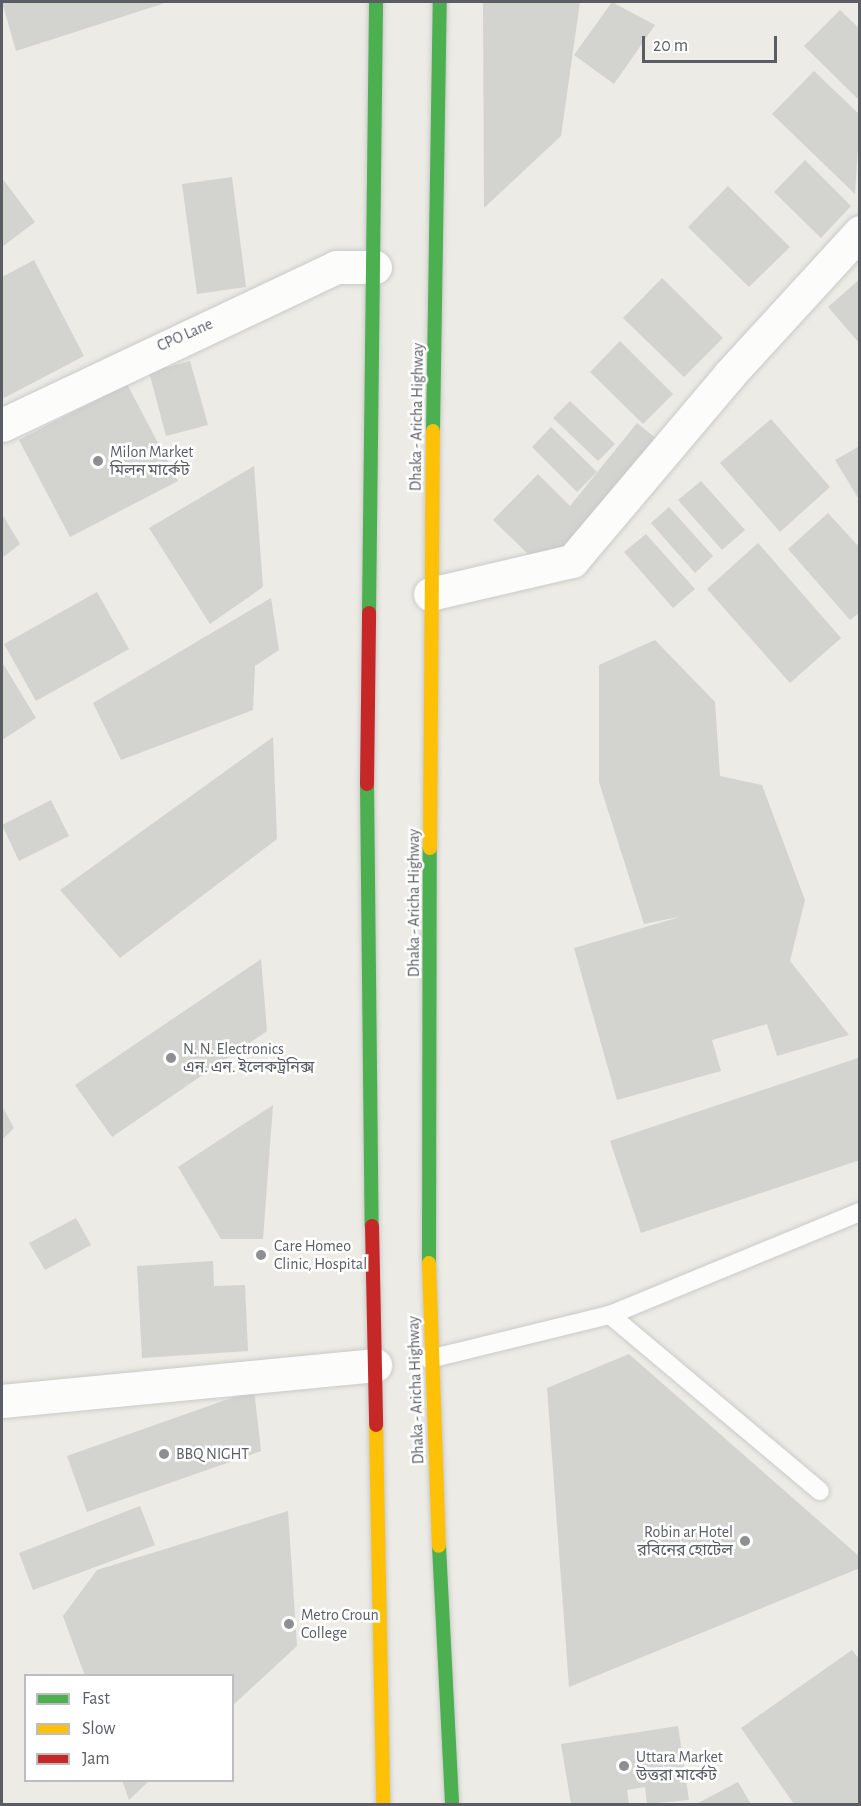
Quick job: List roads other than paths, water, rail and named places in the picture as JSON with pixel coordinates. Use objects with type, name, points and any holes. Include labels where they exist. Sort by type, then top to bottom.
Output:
[{"type":"highway","points":[[376,2],[375,267],[366,884],[383,1804]]},
{"type":"highway","name":"Dhaka - Aricha Highway","points":[[440,2],[430,594],[429,1359],[452,1804]]},
{"type":"street","points":[[430,594],[572,561],[729,375],[860,232]]},
{"type":"street","name":"CPO Lane","points":[[2,425],[336,267],[375,267]]},
{"type":"street","points":[[2,1401],[375,1365]]},
{"type":"lane","points":[[429,1359],[610,1315],[860,1212]]},
{"type":"lane","points":[[610,1315],[820,1491]]},
{"type":"place","name":"Milon Market মিলন মার্কেট","points":[[98,461]]},
{"type":"place","name":"N. N. Electronics এন. এন. ইলেকট্রনিক্স","points":[[171,1058]]},
{"type":"place","name":"Care Homeo Clinic, Hospital","points":[[261,1255]]},
{"type":"place","name":"BBQ NIGHT","points":[[164,1454]]},
{"type":"place","name":"Robin ar Hotel রবিনের হোটেল","points":[[745,1541]]},
{"type":"place","name":"Metro Croun College","points":[[289,1624]]},
{"type":"place","name":"Uttara Market উত্তরা মার্কেট","points":[[624,1766]]}]
